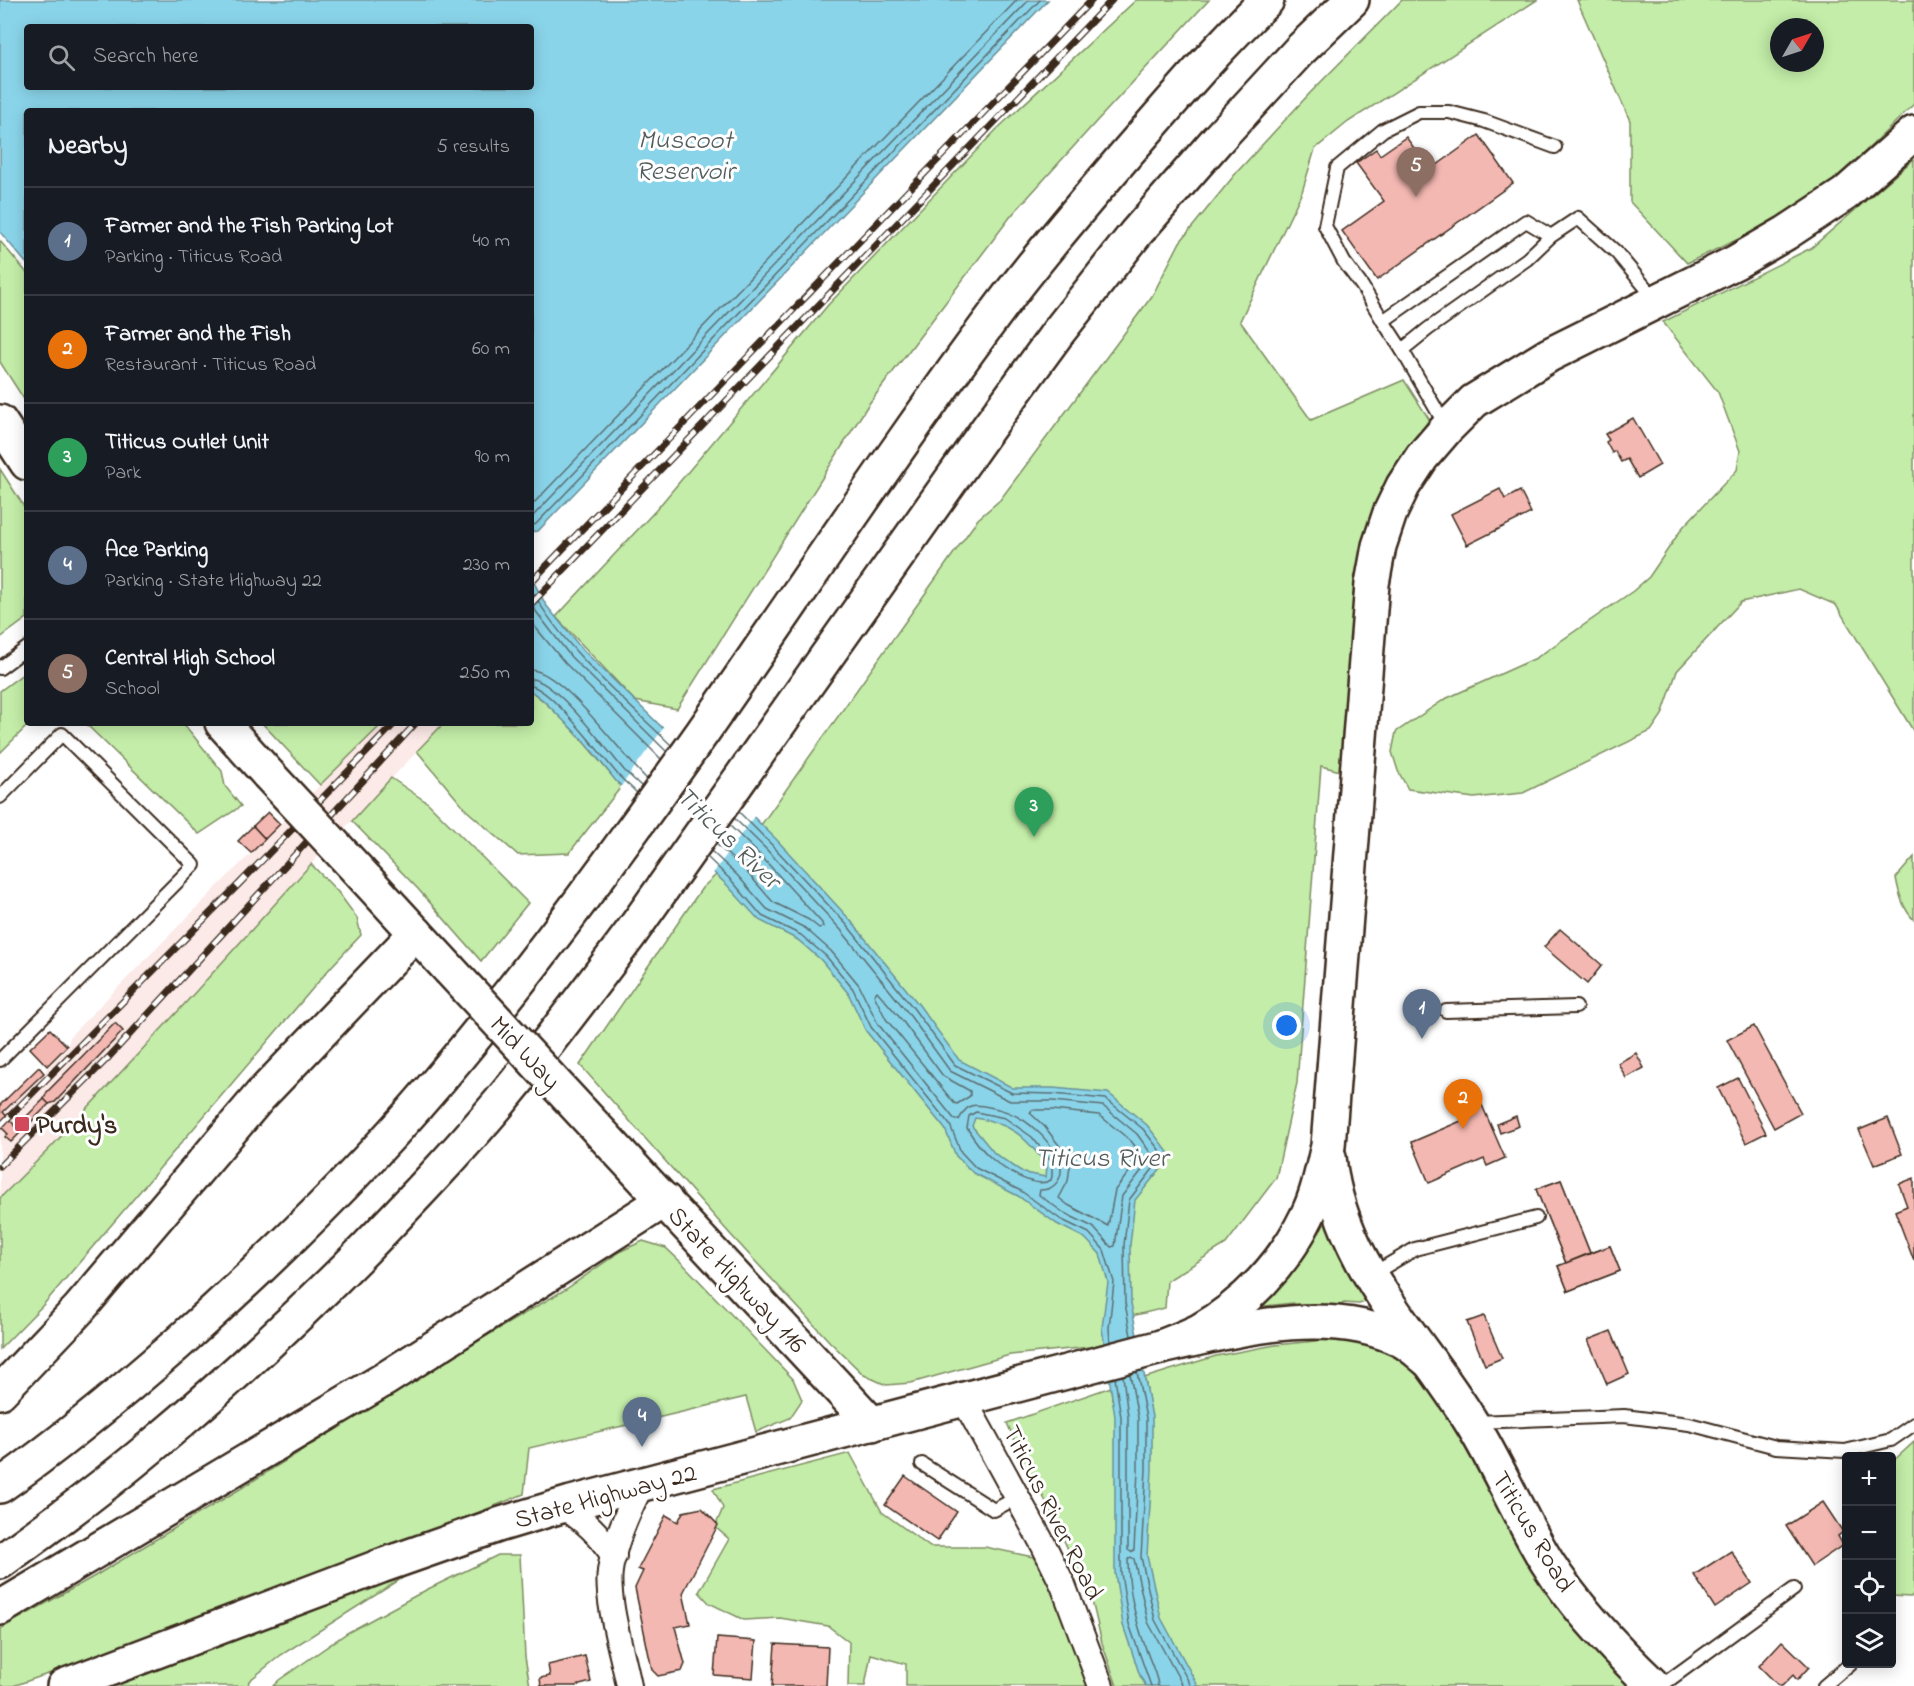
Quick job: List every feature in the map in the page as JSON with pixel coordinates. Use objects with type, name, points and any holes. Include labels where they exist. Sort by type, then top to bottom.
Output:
[{"type":"main road","points":[[0,1486],[113,1400],[208,1317],[296,1233],[372,1155],[454,1062],[529,969],[637,824],[937,393],[1011,294],[1090,195],[1266,0]]},
{"type":"main road","points":[[0,1562],[106,1482],[242,1367],[330,1284],[416,1196],[500,1102],[577,1005],[679,865],[1059,331],[1136,233],[1217,140],[1299,51],[1352,0]]},
{"type":"main road","points":[[1161,1347],[1197,1332],[1225,1315],[1251,1293],[1273,1268],[1307,1216],[1320,1182],[1328,1146],[1372,584],[1379,546],[1390,513],[1403,486],[1422,457],[1474,401],[1549,355],[1736,262],[1796,227],[1845,194],[1914,133]]},
{"type":"main road","points":[[0,422],[24,458]]},
{"type":"main road","name":"Mid Way","points":[[225,726],[603,1135]]},
{"type":"main road","points":[[0,1392],[79,1309],[260,1095],[416,933]]},
{"type":"main road","name":"State Highway 116","points":[[603,1135],[872,1424]]},
{"type":"main road","name":"Titicus Road","points":[[1328,1146],[1331,1177],[1341,1213],[1370,1276],[1401,1324],[1472,1423],[1548,1563],[1601,1631],[1654,1686]]},
{"type":"main road","points":[[0,1608],[385,1379],[665,1200]]},
{"type":"main road","name":"Titicus Road","points":[[1161,1347],[1235,1330],[1274,1325],[1340,1323],[1372,1328],[1402,1341],[1430,1362]]},
{"type":"main road","name":"State Highway 22","points":[[64,1686],[381,1566],[498,1525],[642,1484],[1161,1347]]},
{"type":"street","name":"Titicus River Road","points":[[964,1400],[1018,1497],[1063,1585],[1101,1686]]},
{"type":"street","points":[[629,1686],[612,1603],[610,1573],[629,1510],[642,1484]]},
{"type":"street","points":[[562,1506],[584,1520],[599,1534],[614,1556]]},
{"type":"lane","points":[[1447,428],[1402,350],[1362,286],[1344,262],[1325,226],[1337,168],[1383,130],[1419,112],[1449,112],[1484,121],[1556,147]]},
{"type":"lane","points":[[1402,350],[1527,259],[1551,236],[1578,218],[1616,252],[1657,301]]},
{"type":"lane","points":[[1383,321],[1526,221],[1551,236]]},
{"type":"lane","points":[[0,668],[24,650]]},
{"type":"lane","points":[[0,797],[62,734],[194,865],[0,1060]]},
{"type":"lane","points":[[1446,1011],[1576,1007]]},
{"type":"lane","points":[[1370,1276],[1415,1249],[1536,1218]]},
{"type":"lane","points":[[1472,1423],[1624,1416],[1689,1425],[1776,1447],[1845,1451],[1891,1440],[1914,1425]]},
{"type":"lane","points":[[922,1464],[994,1510],[1018,1497]]},
{"type":"lane","points":[[1661,1686],[1794,1588]]},
{"type":"lane","points":[[1824,1686],[1845,1668]]},
{"type":"shaded area","points":[[380,726],[441,726],[294,882],[52,1146],[0,1198],[0,1117],[67,1048],[71,1035]]},
{"type":"green space","points":[[1136,0],[1209,0],[1011,216],[868,405],[677,709],[635,701],[556,617],[656,510],[828,305],[997,129]]},
{"type":"green space","points":[[1402,0],[1537,0],[1348,122],[1315,149],[1302,192],[1240,321],[1311,420],[1404,380],[1429,419],[1359,566],[1340,771],[1321,766],[1297,1083],[1276,1178],[1226,1244],[1167,1281],[1165,1308],[1103,1323],[1105,1343],[1090,1347],[1010,1355],[911,1383],[886,1385],[864,1375],[829,1341],[580,1065],[702,888],[716,875],[722,880],[978,519],[1000,500],[1152,296],[1180,242],[1237,172],[1310,93]]},
{"type":"green space","points":[[1577,0],[1914,0],[1914,104],[1818,195],[1762,228],[1687,263],[1630,202],[1630,121]]},
{"type":"green space","points":[[1914,159],[1914,732],[1836,605],[1799,589],[1741,602],[1677,671],[1662,715],[1651,731],[1523,793],[1474,798],[1408,789],[1398,771],[1392,752],[1396,732],[1445,699],[1536,658],[1633,591],[1649,577],[1683,527],[1737,470],[1740,451],[1718,392],[1663,322],[1811,248]]},
{"type":"green space","points":[[0,241],[24,269],[24,399],[0,362]]},
{"type":"green space","points":[[0,469],[24,506],[24,620],[0,638]]},
{"type":"green space","points":[[24,673],[24,726],[27,726],[0,753],[0,691]]},
{"type":"green space","points":[[534,693],[567,724],[621,787],[569,853],[518,855],[466,810],[417,751],[441,726],[534,726]]},
{"type":"green space","points":[[88,726],[185,726],[222,771],[225,786],[241,806],[199,834]]},
{"type":"green space","points":[[265,726],[380,726],[320,785]]},
{"type":"green space","points":[[391,778],[428,803],[528,903],[481,961],[418,889],[352,821]]},
{"type":"green space","points":[[1914,857],[1914,920],[1902,901],[1896,878]]},
{"type":"green space","points":[[311,864],[338,892],[357,918],[361,935],[331,967],[44,1304],[0,1349],[0,1198],[180,1009]]},
{"type":"green space","points":[[1322,1218],[1327,1218],[1368,1301],[1359,1304],[1344,1303],[1308,1323],[1293,1303],[1262,1305]]},
{"type":"green space","points":[[643,1241],[666,1248],[793,1379],[802,1400],[790,1418],[756,1432],[746,1397],[529,1448],[524,1494],[309,1581],[13,1686],[0,1686],[0,1629],[93,1577],[240,1489],[566,1289],[621,1251]]},
{"type":"green space","points":[[1336,1339],[1373,1343],[1403,1360],[1434,1394],[1634,1686],[1117,1686],[1102,1643],[1093,1605],[1049,1507],[1026,1466],[1007,1423],[1111,1387],[1112,1399],[1147,1389],[1144,1378],[1216,1356],[1275,1345]]},
{"type":"green space","points":[[1914,1442],[1914,1593],[1911,1597],[1896,1596],[1896,1458]]},
{"type":"green space","points":[[850,1453],[882,1512],[930,1547],[985,1547],[1033,1557],[1058,1601],[1087,1686],[906,1686],[906,1664],[871,1654],[865,1686],[848,1686],[849,1642],[828,1626],[780,1618],[744,1620],[709,1603],[699,1592],[729,1539],[715,1527],[723,1508],[713,1489]]},
{"type":"green space","points":[[498,1555],[520,1555],[525,1657],[530,1686],[273,1686],[347,1633],[426,1590]]},
{"type":"green space","points":[[437,1556],[281,1655],[249,1681],[248,1686],[112,1686],[284,1621]]},
{"type":"water","name":"Muscoot Reservoir","points":[[0,0],[1048,0],[538,531],[534,532],[534,108],[24,108],[24,260],[0,232]]},
{"type":"water","name":"Titicus River","points":[[534,583],[546,605],[581,648],[776,839],[851,921],[919,1005],[959,1060],[1013,1088],[1053,1088],[1108,1093],[1147,1125],[1168,1152],[1161,1168],[1135,1200],[1130,1245],[1131,1303],[1152,1417],[1152,1470],[1147,1556],[1161,1618],[1198,1686],[1146,1686],[1140,1676],[1123,1625],[1115,1573],[1115,1417],[1102,1328],[1108,1282],[1100,1254],[1085,1238],[1057,1224],[1018,1196],[973,1173],[956,1156],[945,1129],[866,1031],[848,993],[821,960],[798,940],[759,920],[727,885],[616,781],[584,741],[534,693]],"holes":[[[975,1118],[999,1124],[1017,1133],[1032,1147],[1047,1165],[1046,1177],[1024,1173],[995,1154],[972,1126]]]},
{"type":"pier","points":[[665,726],[755,815],[712,875],[619,789]]},
{"type":"building","points":[[1479,135],[1513,183],[1377,280],[1342,231],[1384,201],[1356,163],[1376,149],[1380,155],[1406,137],[1430,170]]},
{"type":"building","points":[[1633,418],[1660,465],[1638,478],[1627,459],[1621,462],[1615,451],[1612,453],[1606,442],[1609,440],[1605,434]]},
{"type":"building","points":[[1500,489],[1505,499],[1520,491],[1531,513],[1467,545],[1451,514]]},
{"type":"building","points":[[268,812],[280,824],[265,839],[253,826]]},
{"type":"building","points":[[253,826],[265,839],[251,853],[238,841]]},
{"type":"building","points":[[1560,929],[1602,965],[1587,984],[1544,947]]},
{"type":"building","points":[[115,1023],[123,1031],[55,1102],[49,1104],[46,1102],[44,1099],[47,1092]]},
{"type":"building","points":[[1754,1026],[1801,1113],[1774,1128],[1727,1040]]},
{"type":"building","points":[[50,1029],[67,1046],[47,1066],[30,1048]]},
{"type":"building","points":[[1636,1053],[1644,1068],[1626,1078],[1618,1063]]},
{"type":"building","points":[[39,1067],[44,1073],[3,1112],[16,1127],[44,1099],[49,1104],[11,1142],[5,1137],[8,1134],[0,1126],[0,1105]]},
{"type":"building","points":[[1738,1078],[1766,1133],[1746,1143],[1718,1088]]},
{"type":"building","points":[[1475,1089],[1505,1158],[1487,1166],[1484,1159],[1429,1183],[1412,1142],[1468,1118],[1458,1096]]},
{"type":"building","points":[[1516,1116],[1519,1126],[1500,1133],[1497,1124]]},
{"type":"building","points":[[1888,1118],[1902,1154],[1874,1165],[1859,1130]]},
{"type":"building","points":[[1914,1178],[1914,1261],[1895,1211],[1907,1206],[1899,1184]]},
{"type":"building","points":[[1561,1180],[1590,1253],[1610,1246],[1620,1271],[1568,1291],[1558,1266],[1566,1263],[1536,1189]]},
{"type":"building","points":[[1561,1180],[1590,1253],[1566,1263],[1536,1189]]},
{"type":"building","points":[[1610,1246],[1620,1271],[1568,1291],[1558,1266]]},
{"type":"building","points":[[1484,1316],[1502,1358],[1485,1365],[1467,1322]]},
{"type":"building","points":[[1611,1331],[1629,1374],[1607,1384],[1588,1340]]},
{"type":"building","points":[[905,1476],[957,1512],[937,1541],[885,1505]]},
{"type":"building","points":[[1823,1502],[1842,1530],[1838,1536],[1842,1546],[1812,1566],[1786,1526]]},
{"type":"building","points":[[702,1508],[718,1525],[683,1593],[690,1624],[675,1627],[685,1664],[682,1671],[658,1676],[652,1670],[635,1588],[643,1571],[638,1569],[666,1515],[678,1522],[683,1512]]},
{"type":"building","points":[[1731,1551],[1752,1583],[1715,1608],[1694,1575]]},
{"type":"building","points":[[717,1638],[756,1641],[753,1678],[714,1675]]},
{"type":"building","points":[[1782,1641],[1809,1667],[1797,1680],[1793,1675],[1782,1686],[1779,1686],[1759,1666]]},
{"type":"building","points":[[775,1644],[828,1647],[826,1686],[772,1686]]},
{"type":"building","points":[[585,1656],[591,1682],[576,1686],[541,1686],[540,1678],[550,1676],[548,1665]]},
{"type":"railway","points":[[534,579],[1092,0]]},
{"type":"railway","points":[[534,601],[1112,0]]},
{"type":"railway","points":[[0,1126],[392,726]]},
{"type":"railway","points":[[0,1166],[109,1057],[413,726]]},
{"type":"place","name":"Central High School","points":[[1416,197]]},
{"type":"place","name":"Titicus Outlet Unit","points":[[1034,837]]},
{"type":"place","name":"Farmer and the Fish Parking Lot","points":[[1422,1039]]},
{"type":"place","name":"Purdy's","points":[[22,1124]]},
{"type":"place","name":"Farmer and the Fish","points":[[1463,1129]]},
{"type":"place","name":"Ace Parking","points":[[642,1447]]}]
